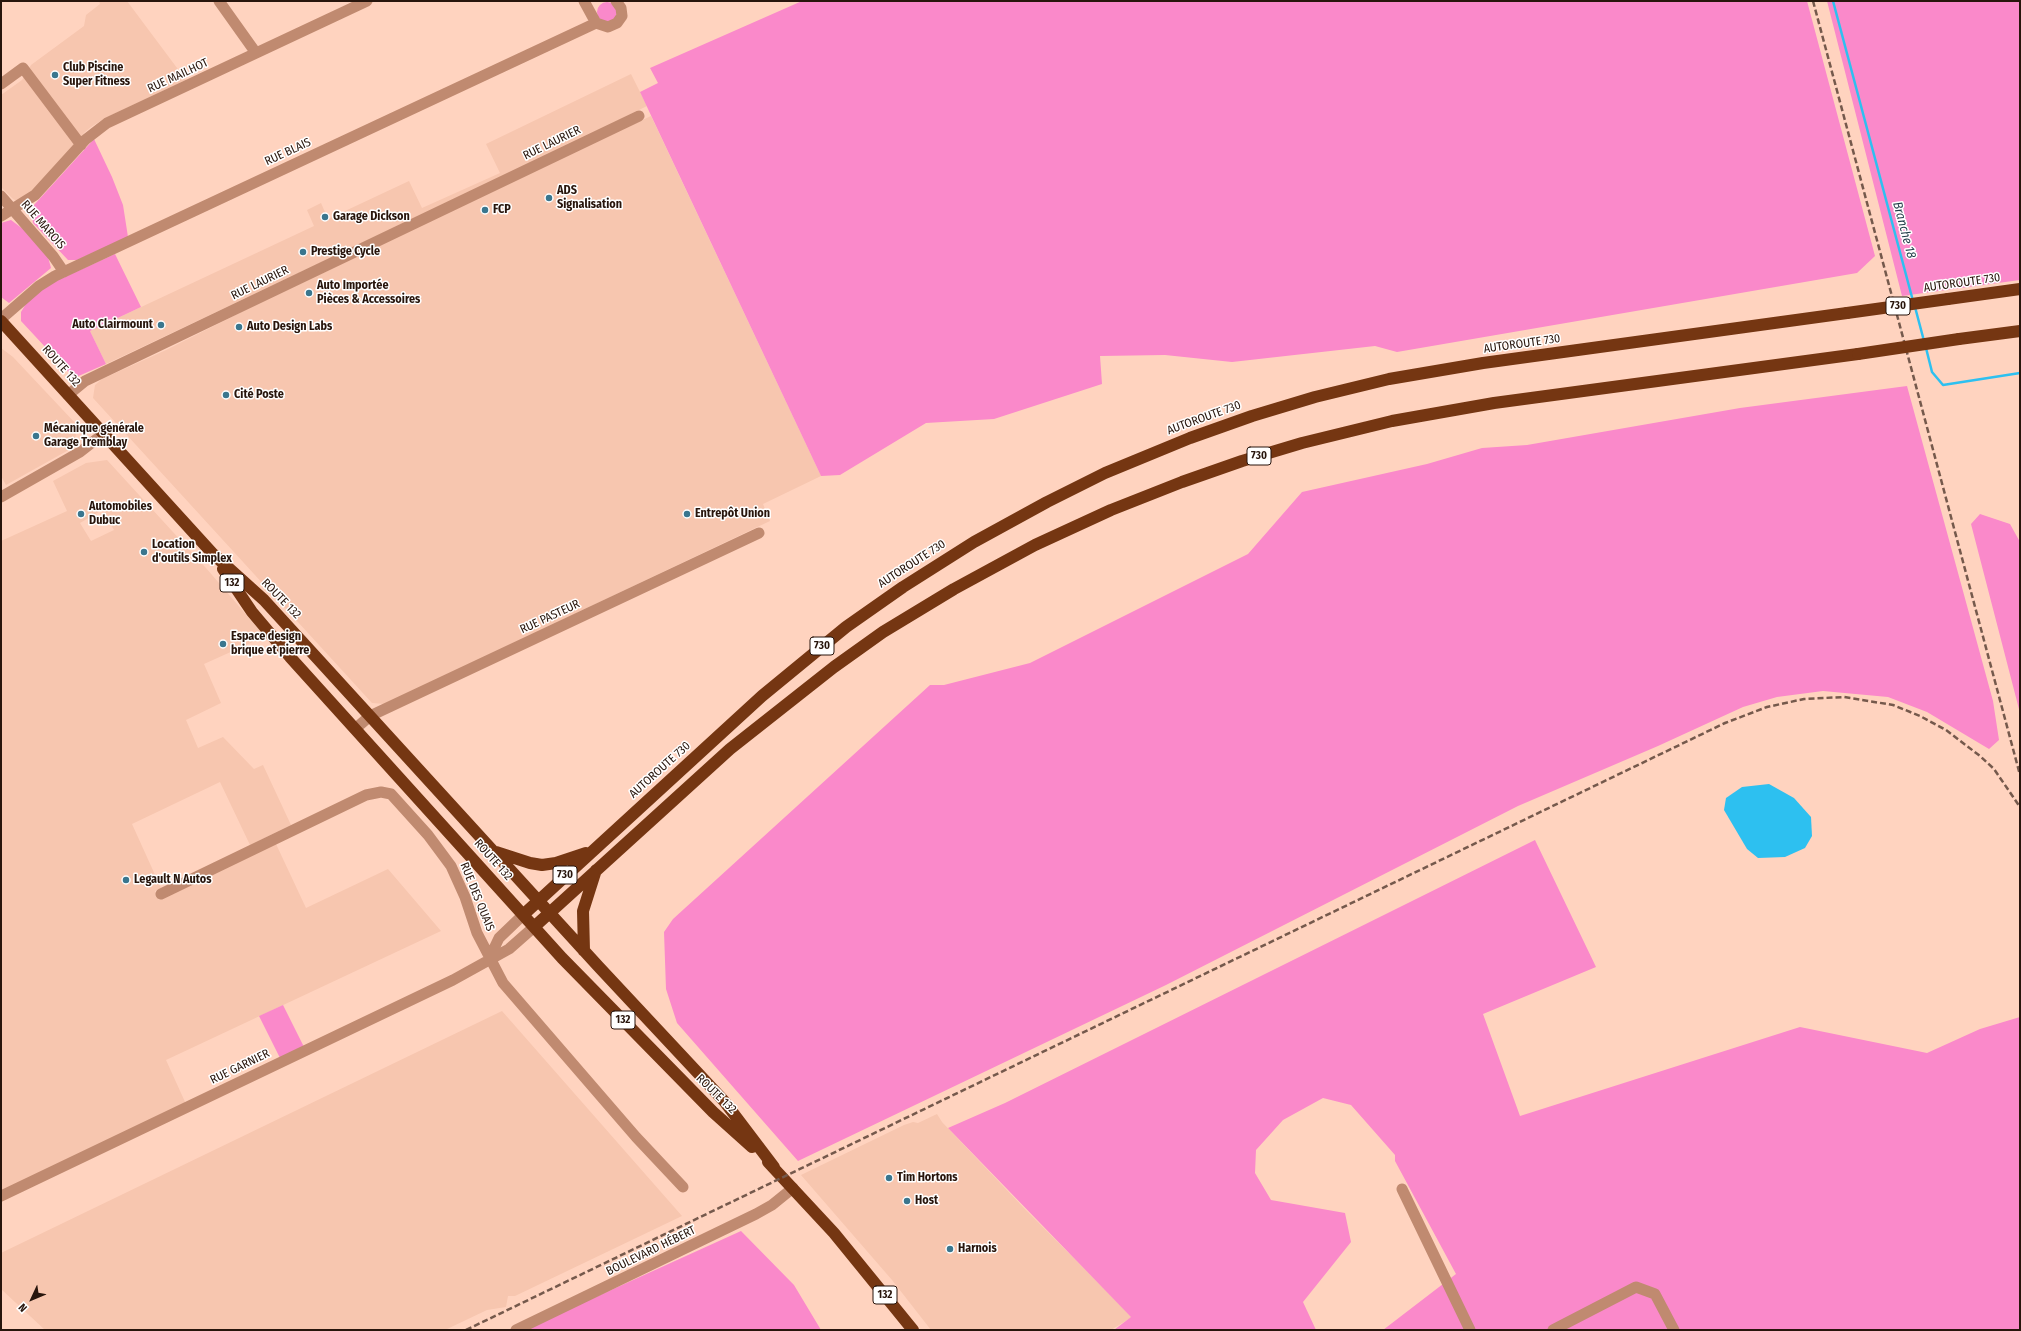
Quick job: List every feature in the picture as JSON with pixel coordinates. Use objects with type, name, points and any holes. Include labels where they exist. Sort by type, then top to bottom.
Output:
[{"type":"highway","name":"AUTOROUTE 730","points":[[523,914],[762,696],[815,651],[863,615],[928,570],[994,530],[1066,492],[1127,463],[1190,438],[1252,416],[1315,397],[1396,378],[1503,360],[2020,289]]},
{"type":"highway","name":"ROUTE 132","points":[[1,320],[212,554],[264,600],[539,899],[584,951],[724,1101],[774,1167],[860,1264],[912,1330]]},
{"type":"highway","name":"730","points":[[550,913],[750,731],[850,654],[917,611],[981,574],[1074,527],[1134,500],[1211,471],[1281,449],[1392,421],[1494,403],[2020,331]]},
{"type":"highway","name":"ROUTE 132","points":[[212,554],[249,607],[273,636],[355,729],[589,987],[713,1112],[774,1167]]},
{"type":"highway","points":[[273,636],[286,624]]},
{"type":"highway","points":[[495,852],[524,862],[542,865],[556,863],[591,851]]},
{"type":"highway","points":[[584,951],[583,911],[597,869]]},
{"type":"highway","points":[[534,927],[550,913]]},
{"type":"street","points":[[219,1],[256,53]]},
{"type":"street","name":"RUE MAILHOT","points":[[1,216],[39,192],[81,145],[107,123],[367,1]]},
{"type":"street","points":[[587,2],[596,23],[608,27],[620,20],[622,12],[616,1]]},
{"type":"street","name":"RUE BLAIS","points":[[1,320],[39,286],[64,272],[596,23]]},
{"type":"street","points":[[1,84],[23,68],[81,145]]},
{"type":"street","name":"RUE LAURIER","points":[[68,395],[85,381],[639,116]]},
{"type":"street","name":"RUE MAROIS","points":[[1,196],[53,256],[64,272]]},
{"type":"street","points":[[1,497],[80,452],[103,434]]},
{"type":"street","name":"RUE PASTEUR","points":[[355,729],[370,716],[759,532]]},
{"type":"street","name":"RUE DES QUAIS","points":[[161,894],[359,798],[381,792],[391,794],[442,852],[459,882],[477,933],[489,959],[503,982],[516,999],[636,1137],[684,1187]]},
{"type":"street","points":[[489,959],[499,938],[523,914]]},
{"type":"street","name":"RUE GARNIER","points":[[1,1196],[452,980],[489,959],[509,950],[534,927]]},
{"type":"street","name":"BOULEVARD HÉBERT","points":[[516,1330],[756,1214],[772,1205],[793,1188]]},
{"type":"street","points":[[1402,1189],[1470,1330]]},
{"type":"street","points":[[1554,1330],[1636,1287],[1655,1294],[1674,1330]]},
{"type":"shaded area","points":[[99,1],[127,1],[186,80],[105,118],[91,127],[45,178],[27,195],[17,201],[1,187],[1,95],[22,80],[31,65],[84,26],[86,15],[100,4]]},
{"type":"shaded area","points":[[802,1],[1807,1],[1875,256],[1857,273],[1397,352],[1375,346],[1232,362],[1165,355],[1100,356],[1102,384],[994,419],[926,423],[840,475],[821,476],[640,92],[658,83],[650,68]]},
{"type":"shaded area","points":[[1827,1],[2020,1],[2020,280],[1902,296]]},
{"type":"shaded area","points":[[607,2],[614,5],[617,12],[614,19],[607,22],[600,19],[597,12],[600,5]]},
{"type":"shaded area","points":[[631,74],[647,106],[546,156],[106,364],[90,331],[314,226],[307,210],[321,203],[328,219],[409,181],[422,208],[500,173],[486,144]]},
{"type":"shaded area","points":[[651,116],[821,476],[763,504],[770,521],[385,704],[372,703],[93,398],[95,385],[102,379],[166,350],[351,257]]},
{"type":"shaded area","points":[[94,139],[123,205],[128,237],[77,260],[68,260],[33,223],[31,212],[34,205]]},
{"type":"shaded area","points":[[11,220],[23,229],[48,257],[51,268],[9,303],[1,297],[1,223]]},
{"type":"shaded area","points":[[115,254],[141,307],[90,331],[106,364],[74,378],[21,321],[21,312],[27,302],[47,285]]},
{"type":"shaded area","points":[[1,348],[13,357],[77,425],[74,447],[6,485],[1,476]]},
{"type":"shaded area","points":[[1907,386],[1993,701],[1999,740],[1989,749],[1927,712],[1888,697],[1823,691],[1777,697],[1743,707],[1658,746],[1518,806],[1166,985],[798,1161],[677,1023],[666,989],[664,932],[673,919],[930,685],[944,685],[1030,663],[1248,554],[1302,492],[1427,464],[1482,448],[1527,445],[1740,408]]},
{"type":"shaded area","points":[[107,460],[206,568],[262,633],[255,641],[204,664],[221,703],[186,720],[198,748],[223,737],[254,769],[263,765],[291,825],[250,845],[220,782],[132,824],[161,888],[155,891],[159,900],[276,844],[306,908],[388,869],[441,931],[166,1060],[186,1104],[1,1192],[1,541],[67,511],[53,481],[86,463]],"holes":[[[102,510],[114,530],[91,541],[80,523]]]},
{"type":"shaded area","points":[[1980,514],[2010,524],[2020,542],[2020,713],[1971,524]]},
{"type":"shaded area","points":[[1535,840],[1596,967],[1483,1014],[1520,1116],[1800,1027],[1927,1053],[1980,1029],[2020,1017],[2020,1330],[1383,1330],[1456,1274],[1395,1161],[1395,1155],[1351,1105],[1323,1098],[1283,1120],[1256,1150],[1255,1173],[1271,1200],[1345,1213],[1351,1242],[1303,1302],[1316,1330],[1114,1330],[1131,1317],[948,1128],[1005,1103]]},
{"type":"shaded area","points":[[283,1005],[304,1047],[280,1058],[259,1016]]},
{"type":"shaded area","points":[[502,1011],[682,1216],[515,1296],[508,1296],[506,1307],[487,1310],[445,1330],[45,1330],[1,1289],[1,1253]]},
{"type":"shaded area","points":[[937,1114],[942,1122],[1023,1207],[1132,1317],[1111,1330],[931,1330],[892,1280],[801,1175],[904,1125],[913,1122],[918,1123]]},
{"type":"shaded area","points":[[741,1231],[794,1285],[821,1330],[523,1330]]},
{"type":"water","points":[[1769,784],[1794,798],[1811,817],[1812,836],[1805,848],[1785,857],[1758,858],[1747,849],[1724,810],[1726,798],[1742,787]]},
{"type":"waterway","name":"Branche 18","points":[[1833,1],[1913,301]]},
{"type":"waterway","name":"Branche 18","points":[[1915,307],[1924,341]]},
{"type":"waterway","name":"Branche 18","points":[[1926,348],[1932,372],[1943,385],[2020,373]]},
{"type":"railway","points":[[1813,1],[2020,775]]},
{"type":"railway","points":[[466,1330],[1725,723],[1767,707],[1804,699],[1844,697],[1893,705],[1920,716],[1946,730],[1980,756],[1994,769],[2020,807]]},
{"type":"place","name":"Club Piscine Super Fitness","points":[[55,75]]},
{"type":"place","name":"ADS Signalisation","points":[[549,198]]},
{"type":"place","name":"FCP","points":[[485,210]]},
{"type":"place","name":"Garage Dickson","points":[[325,217]]},
{"type":"place","name":"Prestige Cycle","points":[[303,252]]},
{"type":"place","name":"Auto Importée Pièces & Accessoires","points":[[309,293]]},
{"type":"place","name":"Auto Clairmount","points":[[161,325]]},
{"type":"place","name":"Auto Design Labs","points":[[239,327]]},
{"type":"place","name":"Cité Poste","points":[[226,395]]},
{"type":"place","name":"Mécanique générale Garage Tremblay","points":[[36,436]]},
{"type":"place","name":"Automobiles Dubuc","points":[[81,514]]},
{"type":"place","name":"Entrepôt Union","points":[[687,514]]},
{"type":"place","name":"Location d'outils Simplex","points":[[144,552]]},
{"type":"place","name":"Espace design brique et pierre","points":[[223,644]]},
{"type":"place","name":"Legault N Autos","points":[[126,880]]},
{"type":"place","name":"Tim Hortons","points":[[889,1178]]},
{"type":"place","name":"Host","points":[[907,1201]]},
{"type":"place","name":"Harnois","points":[[950,1249]]}]
